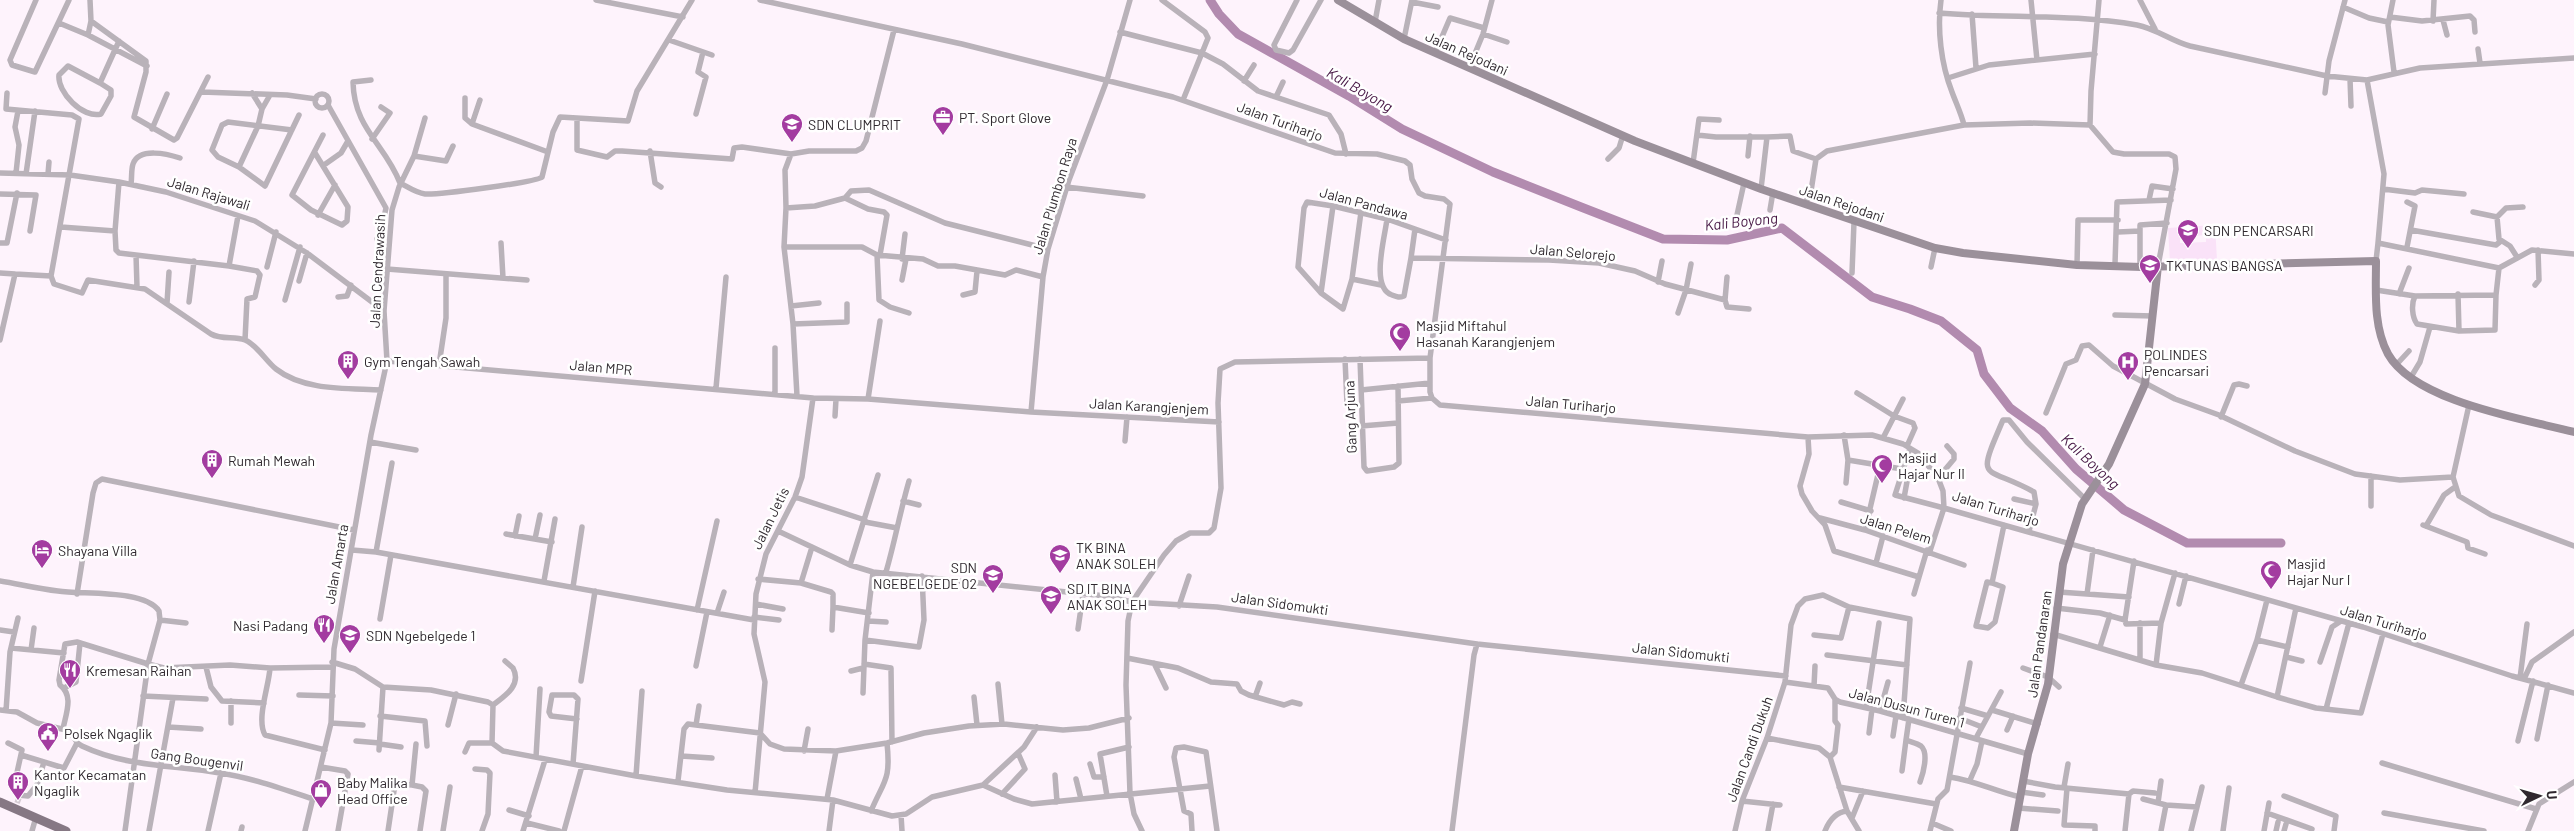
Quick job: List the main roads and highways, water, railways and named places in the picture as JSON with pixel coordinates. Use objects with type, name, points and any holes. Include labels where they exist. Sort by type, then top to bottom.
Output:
[{"type":"main road","name":"Jalan Rejodani","points":[[1338,0],[1404,39],[1629,138],[1744,183],[1935,248],[1963,253],[2076,265],[2115,264],[2140,267],[2376,261],[2377,320],[2382,338],[2389,356],[2412,377],[2434,391],[2469,406],[2574,432]]},
{"type":"main road","name":"Jalan Pandanaran","points":[[2014,831],[2028,754],[2038,724],[2048,677],[2056,608],[2069,543],[2087,496],[2108,464],[2145,384],[2158,266]]},
{"type":"main road","points":[[0,802],[18,801],[36,817],[66,831]]},
{"type":"waterway","name":"Kali Boyong","points":[[1210,0],[1219,14],[1238,34],[1349,96],[1402,129],[1493,172],[1663,239],[1727,240],[1782,228],[1872,297],[1941,321],[1977,350],[1984,374],[2010,408],[2042,431],[2076,469],[2124,510],[2187,543],[2281,543]]},
{"type":"tunnel","points":[[17,803],[19,798]]},
{"type":"place","name":"PT. Sport Glove","points":[[943,136]]},
{"type":"place","name":"SDN CLUMPRIT","points":[[792,143]]},
{"type":"place","name":"SDN PENCARSARI","points":[[2188,249]]},
{"type":"place","name":"TK TUNAS BANGSA","points":[[2150,284]]},
{"type":"place","name":"Masjid Miftahul Hasanah Karangjenjem","points":[[1400,352]]},
{"type":"place","name":"Gym Tengah Sawah","points":[[348,380]]},
{"type":"place","name":"POLINDES Pencarsari","points":[[2128,381]]},
{"type":"place","name":"Rumah Mewah","points":[[212,479]]},
{"type":"place","name":"Masjid Hajar Nur II","points":[[1882,484]]},
{"type":"place","name":"Shayana Villa","points":[[42,569]]},
{"type":"place","name":"TK BINA ANAK SOLEH","points":[[1060,574]]},
{"type":"place","name":"Masjid Hajar Nur I","points":[[2271,590]]},
{"type":"place","name":"SDN NGEBELGEDE 02","points":[[993,594]]},
{"type":"place","name":"SD IT BINA ANAK SOLEH","points":[[1051,615]]},
{"type":"place","name":"Nasi Padang","points":[[324,644]]},
{"type":"place","name":"SDN Ngebelgede 1","points":[[350,654]]},
{"type":"place","name":"Kremesan Raihan","points":[[70,689]]},
{"type":"place","name":"Polsek Ngaglik","points":[[48,752]]},
{"type":"place","name":"Kantor Kecamatan Ngaglik","points":[[18,801]]},
{"type":"place","name":"Baby Malika Head Office","points":[[321,809]]}]
